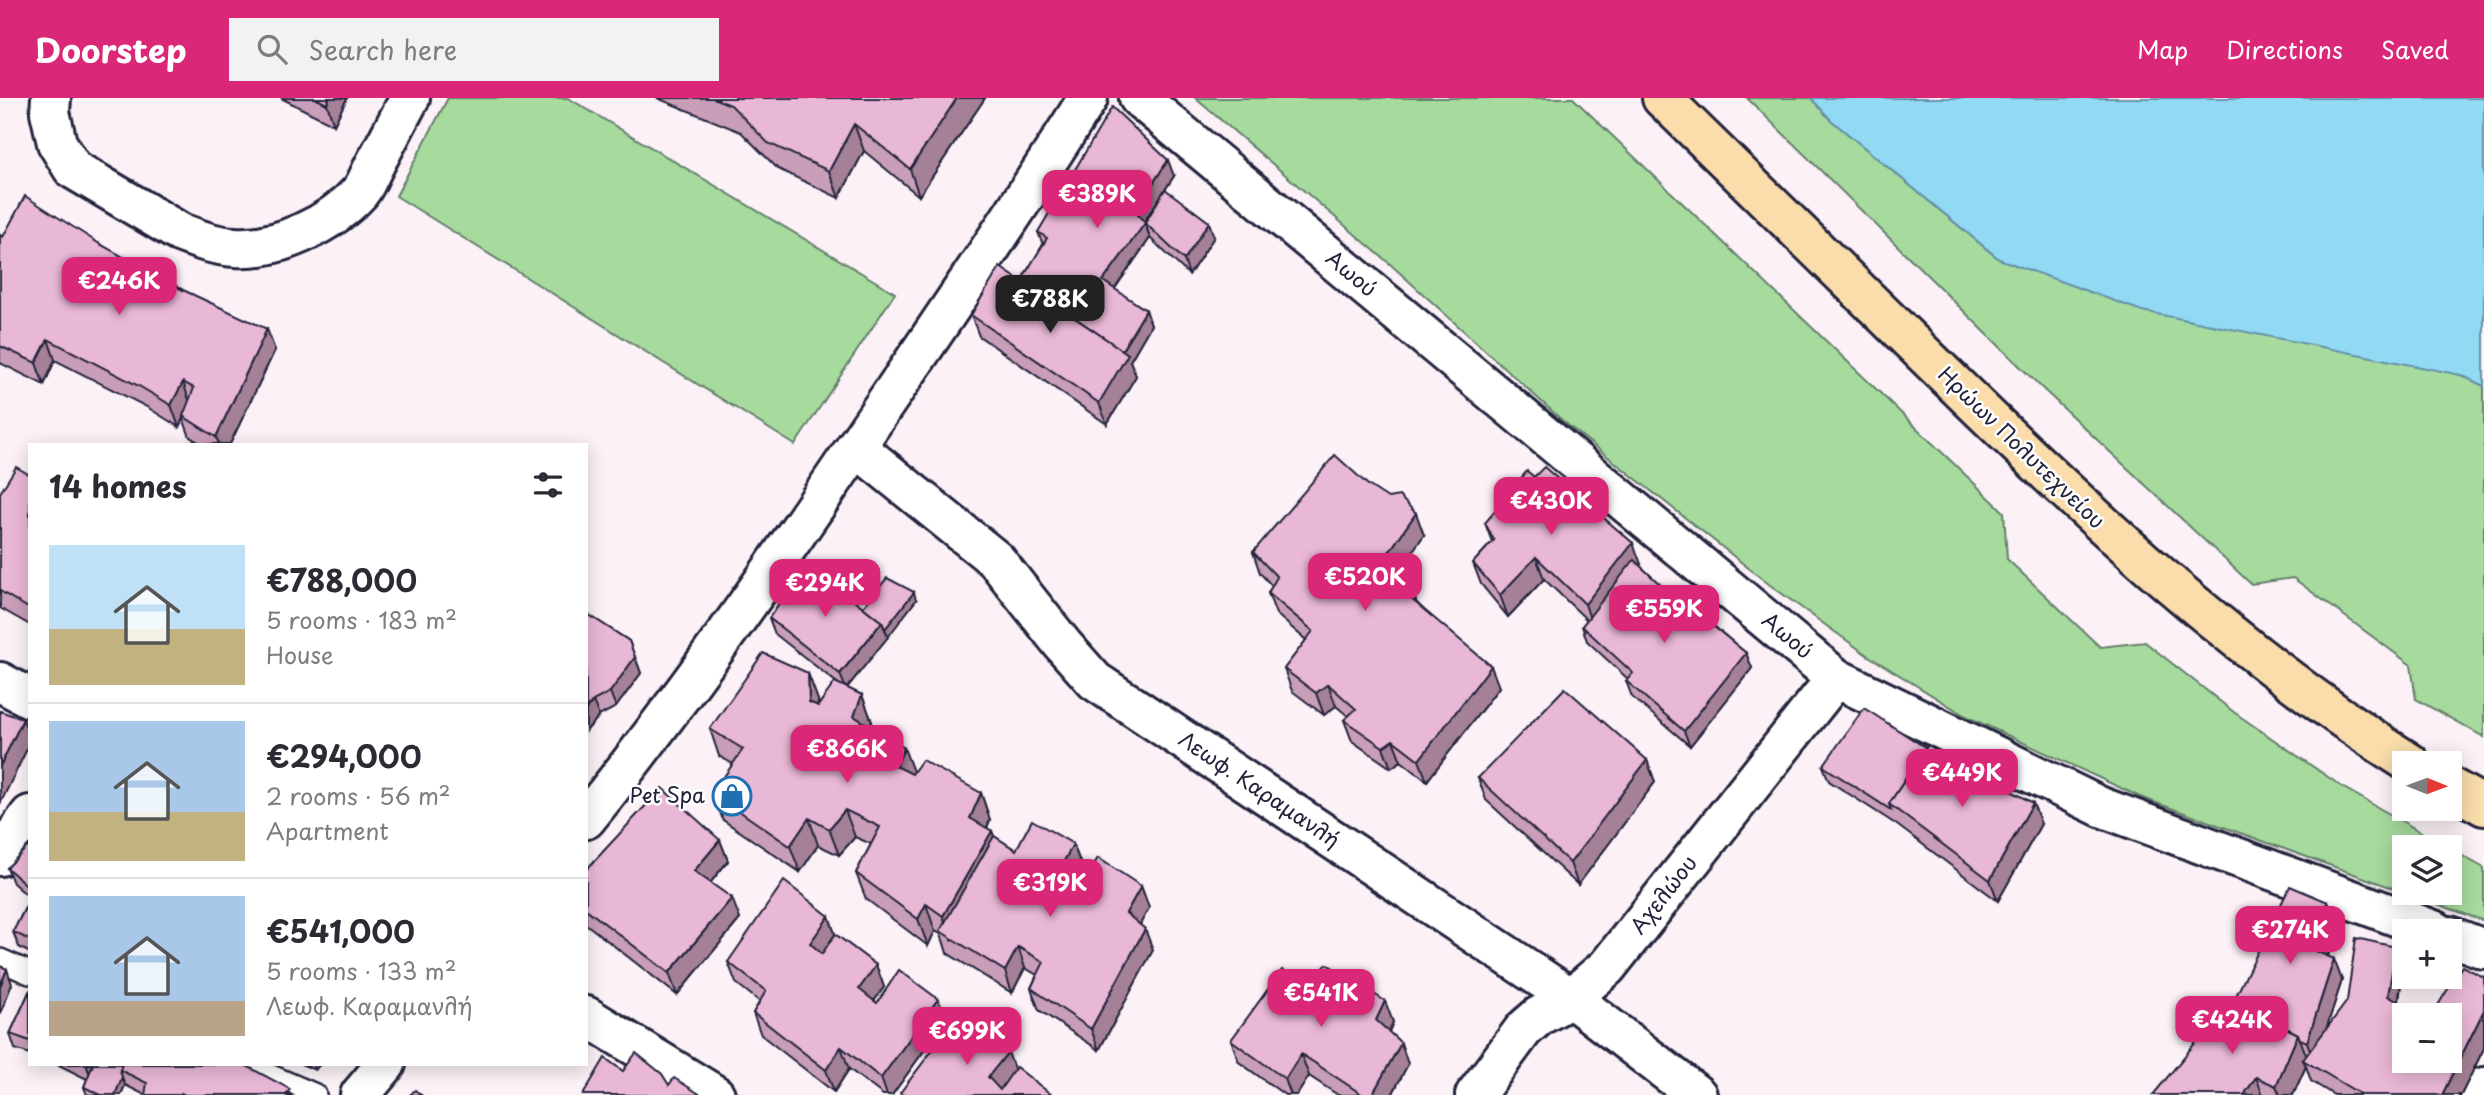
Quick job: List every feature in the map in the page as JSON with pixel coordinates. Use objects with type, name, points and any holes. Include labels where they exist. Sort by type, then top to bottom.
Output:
[{"type":"main road","name":"Ηρώων Πολυτεχνείου","points":[[1662,98],[2054,481],[2155,572],[2335,713],[2392,751]]},
{"type":"main road","points":[[2462,794],[2484,806]]},
{"type":"street","points":[[51,98],[50,112],[57,142],[74,169],[179,232],[197,239],[236,247],[256,247],[307,230],[361,191],[410,98]]},
{"type":"street","points":[[588,816],[722,643],[1000,234],[1088,98]]},
{"type":"street","name":"Αωού","points":[[1139,98],[1836,678],[2101,807],[2404,919]]},
{"type":"street","name":"Λεωφ. Καραμανλή","points":[[856,447],[996,560],[1095,681],[1571,998],[1697,1095]]},
{"type":"street","name":"Αχελώου","points":[[1475,1095],[1524,1029],[1539,1016],[1571,998],[1607,967],[1836,678]]},
{"type":"street","points":[[0,682],[28,697]]},
{"type":"street","points":[[0,856],[28,818]]},
{"type":"street","points":[[2462,941],[2484,949]]},
{"type":"street","points":[[588,1017],[715,1095]]},
{"type":"street","points":[[360,1095],[384,1066]]},
{"type":"street","points":[[2480,1095],[2484,1087]]},
{"type":"lane","points":[[0,960],[28,971]]},
{"type":"lane","points":[[248,1066],[315,1095]]},
{"type":"green space","points":[[448,98],[568,98],[895,293],[795,445],[396,196]]},
{"type":"green space","points":[[1195,98],[1573,98],[2004,512],[2007,559],[2100,647],[2145,642],[2235,713],[2344,788],[2392,815],[2392,821],[2402,821],[2426,835],[2392,835],[2392,888],[2140,797],[1964,715],[1867,655],[1770,585],[1564,422],[1390,264]]},
{"type":"green space","points":[[1747,98],[1811,98],[1831,120],[1999,259],[2461,375],[2484,386],[2484,737],[2416,699],[2411,665],[2293,578],[2251,584],[2043,389]]},
{"type":"green space","points":[[2462,856],[2484,868],[2484,921],[2440,905],[2462,905]]},
{"type":"water","points":[[1811,98],[2484,98],[2484,386],[2461,375],[2142,311],[1999,259],[1831,120]]},
{"type":"building","points":[[315,98],[329,98],[327,104]]},
{"type":"building","points":[[713,98],[957,98],[910,169],[854,124],[829,171],[768,143],[731,105]]},
{"type":"building","points":[[1112,107],[1168,160],[1135,211],[1145,223],[1103,281],[1146,310],[1122,350],[1021,281],[1047,238],[1038,232]]},
{"type":"building","points":[[1165,189],[1209,222],[1184,260],[1145,223]]},
{"type":"building","points":[[25,196],[98,243],[183,290],[267,329],[216,437],[183,416],[194,388],[183,382],[171,405],[48,339],[36,363],[0,346],[0,235],[3,237]]},
{"type":"building","points":[[1000,267],[1128,354],[1099,403],[971,315]]},
{"type":"building","points":[[1335,455],[1368,485],[1388,498],[1399,496],[1416,513],[1387,555],[1408,580],[1404,593],[1491,666],[1419,760],[1393,740],[1383,747],[1344,720],[1356,709],[1328,684],[1316,693],[1284,669],[1313,631],[1268,593],[1277,577],[1253,552]]},
{"type":"building","points":[[16,467],[28,474],[28,608],[0,591],[0,493]]},
{"type":"building","points":[[1544,467],[1633,543],[1585,604],[1536,557],[1500,595],[1473,563],[1494,540],[1485,523],[1527,471],[1534,477]]},
{"type":"building","points":[[1634,560],[1665,589],[1655,610],[1673,629],[1678,623],[1665,608],[1680,588],[1702,606],[1696,612],[1746,653],[1684,731],[1626,681],[1633,673],[1582,626]]},
{"type":"building","points":[[807,563],[882,622],[840,674],[769,618]]},
{"type":"building","points":[[887,578],[914,592],[885,629],[882,622],[863,607]]},
{"type":"building","points":[[588,614],[629,641],[635,657],[610,692],[588,707]]},
{"type":"building","points":[[763,653],[808,673],[809,702],[818,706],[835,682],[862,695],[854,716],[904,748],[896,766],[912,774],[922,760],[981,793],[970,818],[992,831],[943,916],[926,904],[918,919],[856,873],[880,827],[845,810],[829,829],[809,818],[790,846],[713,793],[743,749],[710,729]]},
{"type":"building","points":[[1565,688],[1647,760],[1570,863],[1478,778]]},
{"type":"building","points":[[1864,708],[1926,748],[1889,804],[1891,810],[1823,766]]},
{"type":"building","points":[[0,711],[23,719],[0,766]]},
{"type":"building","points":[[1928,745],[2033,803],[1990,880],[1889,804]]},
{"type":"building","points":[[662,788],[720,840],[694,871],[732,898],[669,973],[588,911],[588,868]]},
{"type":"building","points":[[1032,820],[1073,844],[1064,861],[1088,874],[1098,858],[1141,886],[1126,913],[1145,929],[1091,1029],[1031,988],[1044,962],[1018,947],[1005,971],[940,931],[994,836],[1016,850]]},
{"type":"building","points":[[28,846],[28,886],[7,868]]},
{"type":"building","points":[[784,881],[829,916],[810,943],[822,954],[835,934],[876,965],[859,989],[877,1003],[899,970],[938,999],[881,1078],[841,1047],[826,1070],[753,1013],[766,991],[728,962]]},
{"type":"building","points":[[2290,886],[2328,902],[2316,951],[2334,959],[2307,1042],[2300,1039],[2298,1034],[2233,1002]]},
{"type":"building","points":[[28,902],[28,939],[13,932]]},
{"type":"building","points":[[2356,938],[2392,946],[2388,996],[2400,1003],[2392,1003],[2392,1073],[2453,1073],[2442,1095],[2362,1095],[2303,1060],[2347,1001]]},
{"type":"building","points":[[1327,964],[1385,1001],[1376,1020],[1401,1043],[1372,1095],[1363,1095],[1301,1054],[1285,1079],[1231,1040],[1282,970],[1309,985]]},
{"type":"building","points":[[0,966],[7,969],[0,986]]},
{"type":"building","points":[[2462,966],[2484,977],[2484,1010],[2462,1055],[2462,1003],[2439,1003],[2448,989],[2462,989]]},
{"type":"building","points":[[28,994],[28,1040],[10,1034]]},
{"type":"building","points":[[2230,1000],[2298,1034],[2276,1086],[2256,1077],[2244,1095],[2153,1095]]},
{"type":"building","points":[[959,1015],[1008,1052],[988,1077],[1000,1090],[1016,1067],[1052,1095],[902,1095],[900,1093]]},
{"type":"building","points":[[636,1053],[662,1074],[669,1085],[674,1078],[701,1095],[583,1095],[605,1058],[623,1071]]},
{"type":"building","points":[[92,1066],[121,1066],[122,1077],[115,1095],[101,1095],[84,1087]]},
{"type":"building","points":[[121,1066],[247,1066],[290,1089],[286,1095],[145,1095],[147,1083],[120,1070]]},
{"type":"place","name":"Pet Spa","points":[[732,796]]}]
